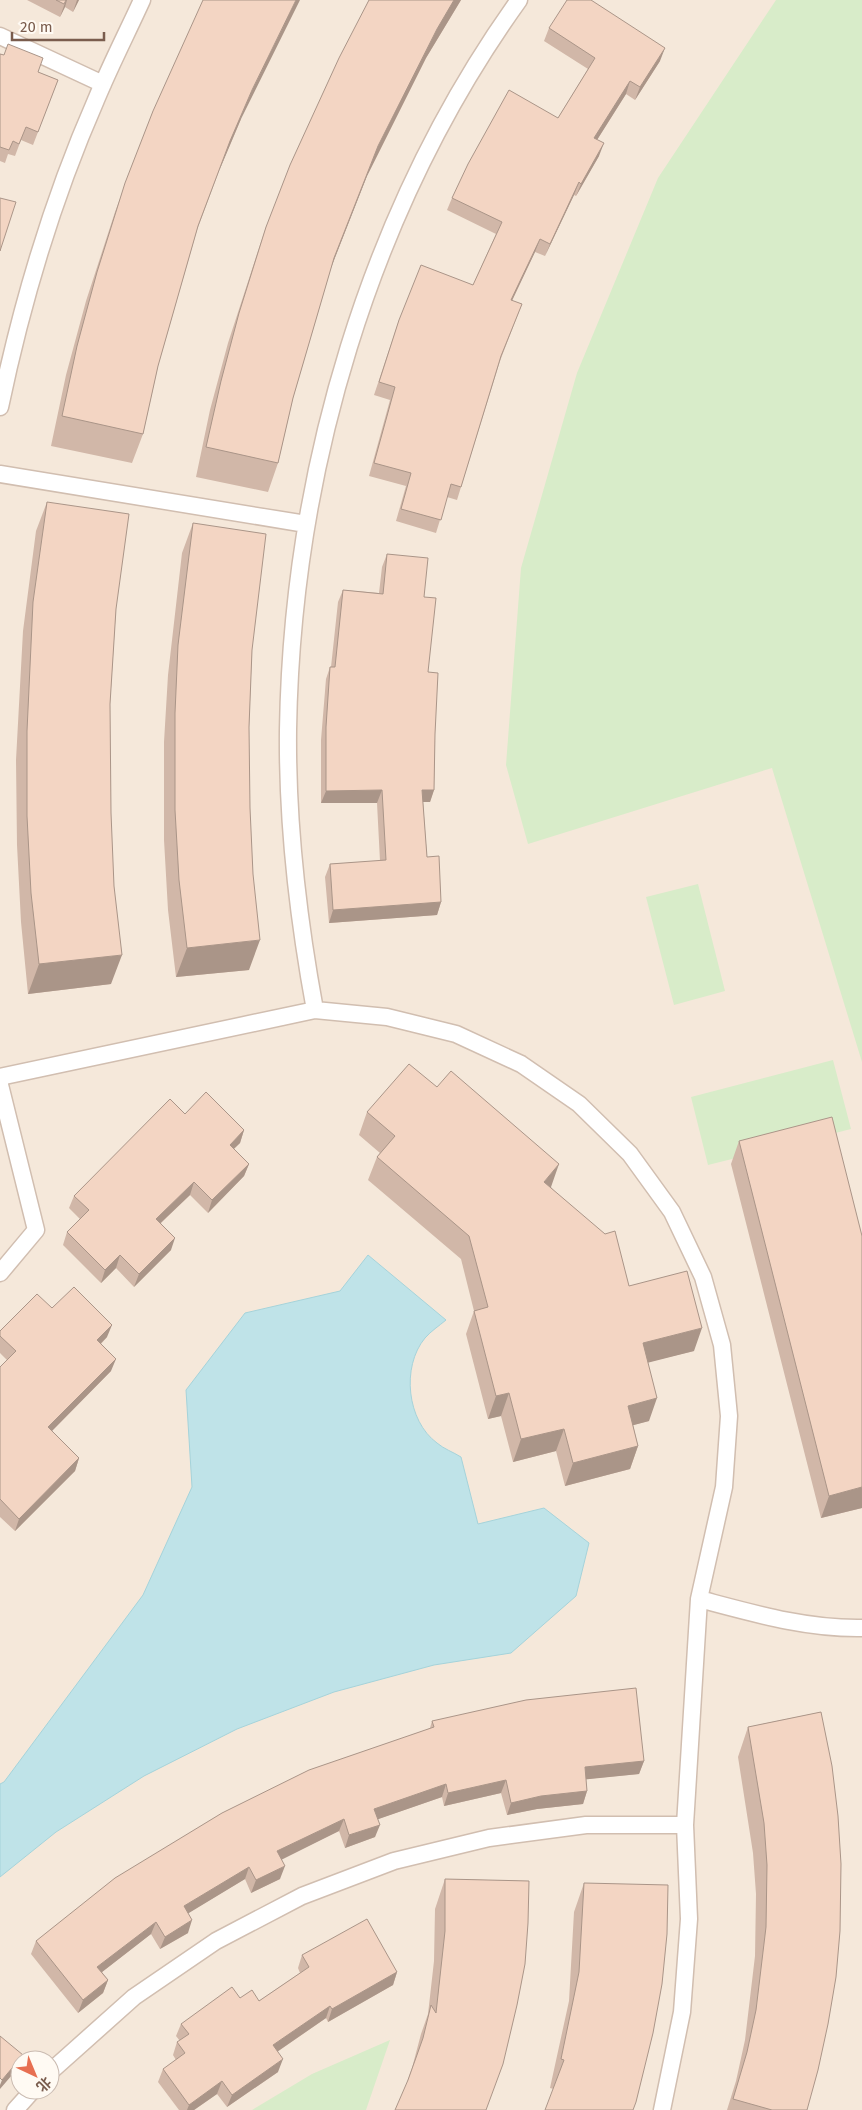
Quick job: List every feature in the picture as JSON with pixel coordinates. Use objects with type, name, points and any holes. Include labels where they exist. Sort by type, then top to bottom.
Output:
[{"type":"lane","points":[[0,407],[13,346],[49,222],[103,84],[142,0]]},
{"type":"lane","points":[[316,1010],[302,937],[292,844],[288,731],[293,627],[306,524],[333,404],[357,323],[393,226],[438,132],[489,42],[519,0]]},
{"type":"lane","points":[[0,36],[103,84]]},
{"type":"lane","points":[[0,474],[306,524]]},
{"type":"lane","points":[[0,1077],[316,1010],[387,1017],[456,1034],[520,1064],[579,1104],[630,1154],[672,1212],[705,1285],[722,1345],[730,1416],[724,1487],[699,1599],[685,1825],[689,1919],[683,2003],[662,2110]]},
{"type":"lane","points":[[0,1085],[36,1230],[0,1272]]},
{"type":"lane","points":[[699,1599],[773,1619],[862,1628]]},
{"type":"lane","points":[[60,2061],[134,1997],[216,1941],[302,1896],[394,1861],[489,1838],[586,1826],[685,1825]]},
{"type":"lane","points":[[15,2110],[24,2100]]},
{"type":"shaded area","points":[[0,0],[862,0],[862,2110],[0,2110]]},
{"type":"green space","points":[[776,0],[862,0],[862,1062],[772,768],[528,844],[506,765],[521,568],[577,373],[658,178]]},
{"type":"green space","points":[[698,884],[725,991],[674,1005],[646,897]]},
{"type":"green space","points":[[833,1060],[851,1129],[708,1165],[691,1097]]},
{"type":"green space","points":[[390,2040],[366,2110],[252,2110],[312,2074]]},
{"type":"water","points":[[368,1255],[446,1320],[427,1335],[417,1350],[410,1378],[411,1393],[419,1421],[427,1433],[440,1445],[461,1457],[478,1524],[544,1508],[589,1543],[576,1596],[511,1653],[434,1665],[334,1692],[237,1729],[144,1776],[56,1832],[0,1877],[0,1784],[4,1782],[143,1595],[192,1487],[186,1390],[245,1313],[340,1291]]},
{"type":"building","points":[[56,0],[66,0],[64,4]]},
{"type":"building","points":[[203,0],[296,0],[252,90],[230,141],[198,226],[158,366],[143,434],[62,416],[77,346],[97,272],[125,183],[153,111]]},
{"type":"building","points":[[369,0],[454,0],[437,29],[378,146],[334,258],[293,398],[278,463],[206,447],[239,313],[266,227],[290,165],[339,58]]},
{"type":"building","points":[[567,0],[591,0],[665,48],[640,87],[630,81],[594,138],[604,143],[581,184],[579,182],[550,244],[540,239],[511,300],[522,304],[501,356],[461,487],[451,484],[441,520],[401,509],[411,473],[374,463],[395,387],[379,382],[399,320],[421,265],[473,285],[502,222],[452,198],[468,164],[509,90],[558,118],[595,58],[549,28]]},
{"type":"building","points":[[8,44],[43,58],[38,72],[58,80],[38,132],[26,127],[19,144],[13,141],[9,150],[0,147],[0,54],[4,55]]},
{"type":"building","points":[[0,198],[16,202],[0,251]]},
{"type":"building","points":[[47,502],[129,514],[116,609],[110,704],[114,886],[122,955],[39,964],[31,893],[27,816],[27,731],[33,602]]},
{"type":"building","points":[[193,523],[266,534],[252,650],[249,727],[253,874],[260,940],[187,948],[179,880],[175,810],[175,713],[178,645]]},
{"type":"building","points":[[387,554],[428,558],[424,597],[436,598],[428,672],[438,673],[434,790],[422,790],[427,857],[439,856],[441,902],[333,910],[330,864],[386,860],[382,790],[326,791],[326,727],[330,667],[335,667],[343,590],[383,594]]},
{"type":"building","points":[[409,1064],[437,1087],[451,1071],[559,1164],[544,1182],[605,1234],[615,1231],[629,1286],[687,1271],[702,1328],[643,1343],[657,1398],[628,1406],[638,1446],[573,1463],[564,1429],[521,1439],[509,1393],[496,1396],[474,1311],[488,1307],[469,1236],[377,1157],[395,1136],[367,1112]]},
{"type":"building","points":[[206,1092],[244,1130],[230,1145],[249,1164],[212,1200],[194,1182],[156,1219],[175,1238],[139,1274],[120,1255],[105,1270],[67,1232],[89,1210],[74,1196],[170,1099],[185,1114]]},
{"type":"building","points":[[832,1117],[862,1236],[862,1487],[829,1496],[739,1141]]},
{"type":"building","points":[[74,1287],[112,1325],[97,1340],[116,1359],[48,1427],[79,1458],[19,1519],[0,1499],[0,1367],[16,1351],[0,1336],[0,1331],[37,1294],[52,1308]]},
{"type":"building","points":[[636,1688],[644,1761],[585,1767],[587,1791],[541,1796],[511,1803],[506,1780],[448,1793],[446,1784],[374,1809],[380,1825],[349,1835],[344,1819],[277,1851],[285,1866],[256,1880],[249,1867],[184,1906],[192,1920],[165,1937],[156,1922],[97,1967],[108,1980],[83,2000],[36,1941],[115,1878],[222,1813],[309,1770],[434,1727],[432,1721],[526,1700]]},
{"type":"building","points":[[821,1712],[832,1766],[841,1864],[840,1931],[836,1977],[818,2070],[807,2110],[772,2110],[733,2099],[747,2052],[756,2010],[766,1927],[767,1865],[764,1823],[748,1727]]},
{"type":"building","points":[[445,1879],[529,1881],[525,1964],[517,2005],[503,2064],[486,2110],[395,2110],[423,2038],[431,2005],[436,2013],[445,1931]]},
{"type":"building","points":[[584,1883],[668,1885],[667,1934],[662,1984],[653,2033],[633,2110],[545,2110],[564,2060],[561,2059],[579,1972]]},
{"type":"building","points":[[367,1919],[397,1972],[332,2009],[330,2006],[273,2045],[283,2059],[232,2095],[222,2081],[189,2105],[163,2069],[185,2053],[177,2042],[189,2034],[181,2024],[232,1987],[240,1998],[252,1990],[259,2001],[309,1967],[302,1955]]},
{"type":"building","points":[[0,2036],[17,2050],[10,2050],[10,2070],[2,2080],[0,2078]]}]
